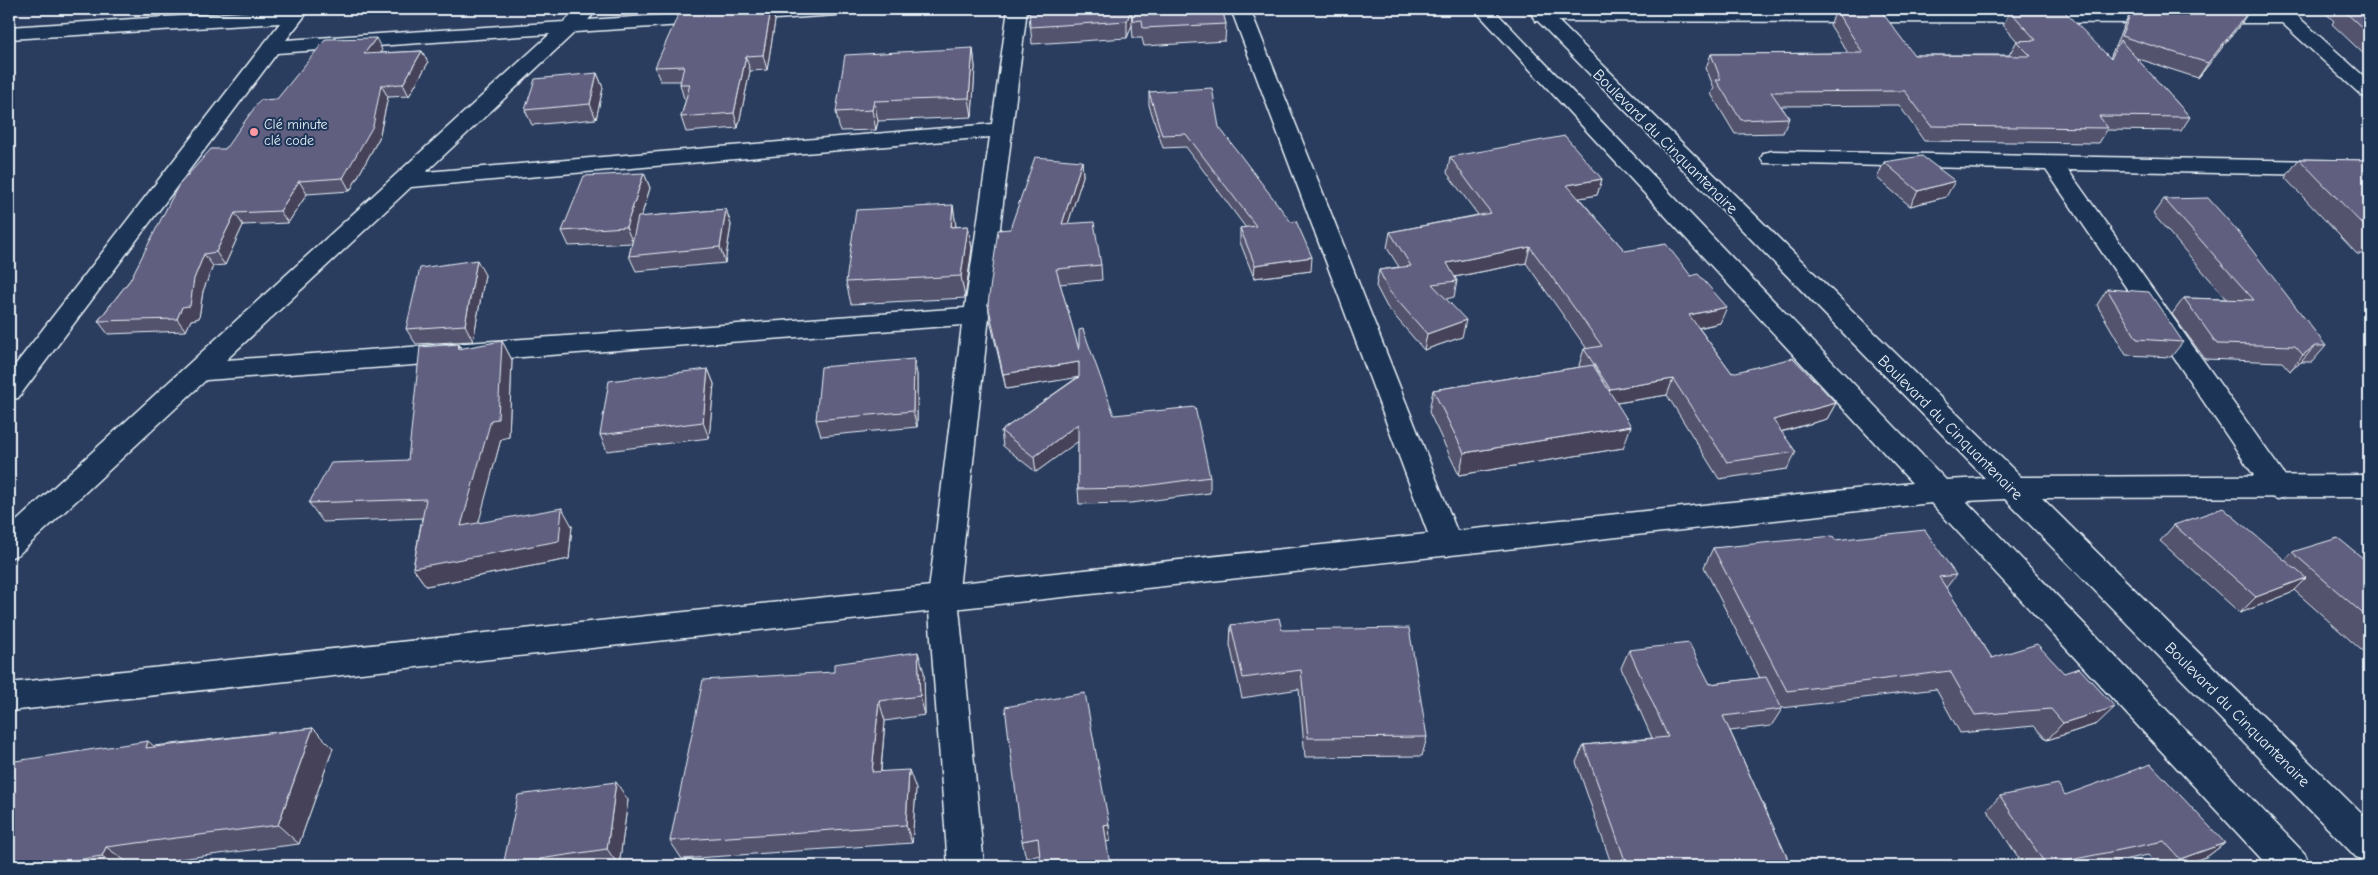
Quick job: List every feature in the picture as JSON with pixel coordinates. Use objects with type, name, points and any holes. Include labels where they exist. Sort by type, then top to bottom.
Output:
[{"type":"street","points":[[506,31],[519,9]]},
{"type":"street","points":[[9,546],[589,9]]},
{"type":"street","points":[[273,46],[837,9]]},
{"type":"street","points":[[966,866],[943,598],[976,316],[1018,9]]},
{"type":"street","points":[[1240,9],[1446,544]]},
{"type":"street","points":[[1483,9],[2292,866]]},
{"type":"street","points":[[9,32],[297,12]]},
{"type":"street","points":[[9,391],[297,12]]},
{"type":"street","points":[[1539,13],[2283,13],[2369,92]]},
{"type":"street","name":"Boulevard du Cinquantenaire","points":[[1539,13],[2369,845]]},
{"type":"street","points":[[402,181],[1002,130]]},
{"type":"street","points":[[1772,158],[2369,169]]},
{"type":"street","points":[[2053,164],[2278,488]]},
{"type":"street","points":[[197,372],[976,316]]},
{"type":"street","points":[[9,697],[1939,491],[2011,487],[2278,488],[2369,486]]},
{"type":"building","points":[[771,9],[763,55],[746,56],[734,113],[681,117],[690,84],[680,84],[684,66],[655,67],[679,13]]},
{"type":"building","points":[[1029,9],[1131,9],[1127,21],[1030,27]]},
{"type":"building","points":[[1131,9],[1222,9],[1226,24],[1143,28],[1142,20],[1133,21]]},
{"type":"building","points":[[2342,9],[2369,9],[2369,34]]},
{"type":"building","points":[[2250,10],[2208,63],[2121,36],[2132,11]]},
{"type":"building","points":[[1836,11],[1881,11],[1914,55],[2031,56],[2016,41],[2036,40],[2010,11],[2064,11],[2111,59],[2120,40],[2190,117],[2099,116],[2108,128],[1931,126],[1905,91],[1771,92],[1789,118],[1741,120],[1716,80],[1721,80],[1711,54],[1863,53]]},
{"type":"building","points":[[376,38],[364,54],[422,51],[403,84],[381,85],[373,126],[343,178],[299,181],[280,211],[235,213],[216,252],[204,254],[194,279],[190,306],[182,307],[177,319],[98,321],[130,280],[178,186],[211,149],[225,149],[260,100],[277,99],[326,39]]},
{"type":"building","points":[[973,48],[969,98],[874,101],[872,110],[836,112],[845,55]]},
{"type":"building","points":[[597,73],[590,104],[525,110],[535,79]]},
{"type":"building","points":[[1212,88],[1219,127],[1291,222],[1296,221],[1312,257],[1255,265],[1240,228],[1256,226],[1186,134],[1162,135],[1149,92]]},
{"type":"building","points":[[1565,136],[1602,179],[1567,185],[1625,251],[1666,244],[1691,276],[1698,274],[1727,307],[1689,315],[1732,373],[1793,358],[1836,403],[1773,420],[1796,452],[1727,462],[1673,379],[1610,389],[1584,349],[1602,346],[1530,247],[1447,263],[1457,281],[1432,284],[1466,320],[1427,334],[1389,291],[1379,270],[1411,266],[1390,232],[1491,213],[1450,157]]},
{"type":"building","points":[[1922,156],[1955,181],[1918,191],[1884,162]]},
{"type":"building","points":[[1035,157],[1082,161],[1062,224],[1094,222],[1101,265],[1056,269],[1079,350],[1079,330],[1083,329],[1114,415],[1195,407],[1210,477],[1130,488],[1078,489],[1078,424],[1034,457],[1001,431],[1079,377],[1079,362],[1003,374],[988,304],[998,230],[1010,229]]},
{"type":"building","points":[[2299,159],[2369,160],[2369,231]]},
{"type":"building","points":[[644,173],[626,227],[562,231],[584,176]]},
{"type":"building","points":[[2208,198],[2235,228],[2326,346],[2315,346],[2303,355],[2295,346],[2217,344],[2184,298],[2254,300],[2164,199]]},
{"type":"building","points":[[953,205],[951,227],[968,226],[961,276],[846,282],[856,210]]},
{"type":"building","points":[[726,209],[720,247],[629,256],[638,217]]},
{"type":"building","points":[[477,260],[465,325],[406,329],[420,268]]},
{"type":"building","points":[[2107,289],[2149,292],[2183,342],[2137,339]]},
{"type":"building","points":[[502,341],[498,419],[491,420],[461,526],[562,508],[559,541],[413,568],[426,499],[309,503],[331,463],[408,460],[420,347],[459,344],[458,349]]},
{"type":"building","points":[[914,359],[913,411],[816,420],[821,367]]},
{"type":"building","points":[[1593,365],[1631,426],[1464,453],[1433,390]]},
{"type":"building","points":[[708,369],[703,422],[600,435],[609,381]]},
{"type":"building","points":[[2223,508],[2306,578],[2256,597],[2174,525]]},
{"type":"building","points":[[1925,530],[1956,575],[1939,577],[1992,658],[2037,644],[2064,673],[2079,668],[2115,707],[2063,723],[2051,709],[1975,715],[1950,671],[1787,691],[1713,548],[1833,536],[1835,540]]},
{"type":"building","points":[[2338,538],[2369,563],[2369,619],[2292,552]]},
{"type":"building","points":[[1279,618],[1282,630],[1409,628],[1427,737],[1308,738],[1301,670],[1243,678],[1231,625]]},
{"type":"building","points":[[1689,643],[1710,684],[1766,677],[1782,709],[1723,716],[1791,866],[1627,866],[1584,745],[1668,737],[1629,650]]},
{"type":"building","points":[[918,652],[920,696],[879,701],[872,772],[909,770],[906,825],[670,841],[703,680],[834,672],[834,664]]},
{"type":"building","points":[[1085,693],[1109,824],[1104,825],[1110,866],[1041,866],[1038,838],[1022,841],[1005,707]]},
{"type":"building","points":[[313,728],[278,825],[106,847],[102,856],[37,866],[9,866],[9,762],[148,741],[146,748]]},
{"type":"building","points":[[2151,764],[2225,843],[2180,859],[2164,841],[2046,865],[2000,796],[2058,784],[2065,795]]},
{"type":"building","points":[[616,782],[607,849],[540,859],[539,866],[503,866],[518,795]]},
{"type":"place","name":"Clé minute clé code","points":[[254,132]]}]
